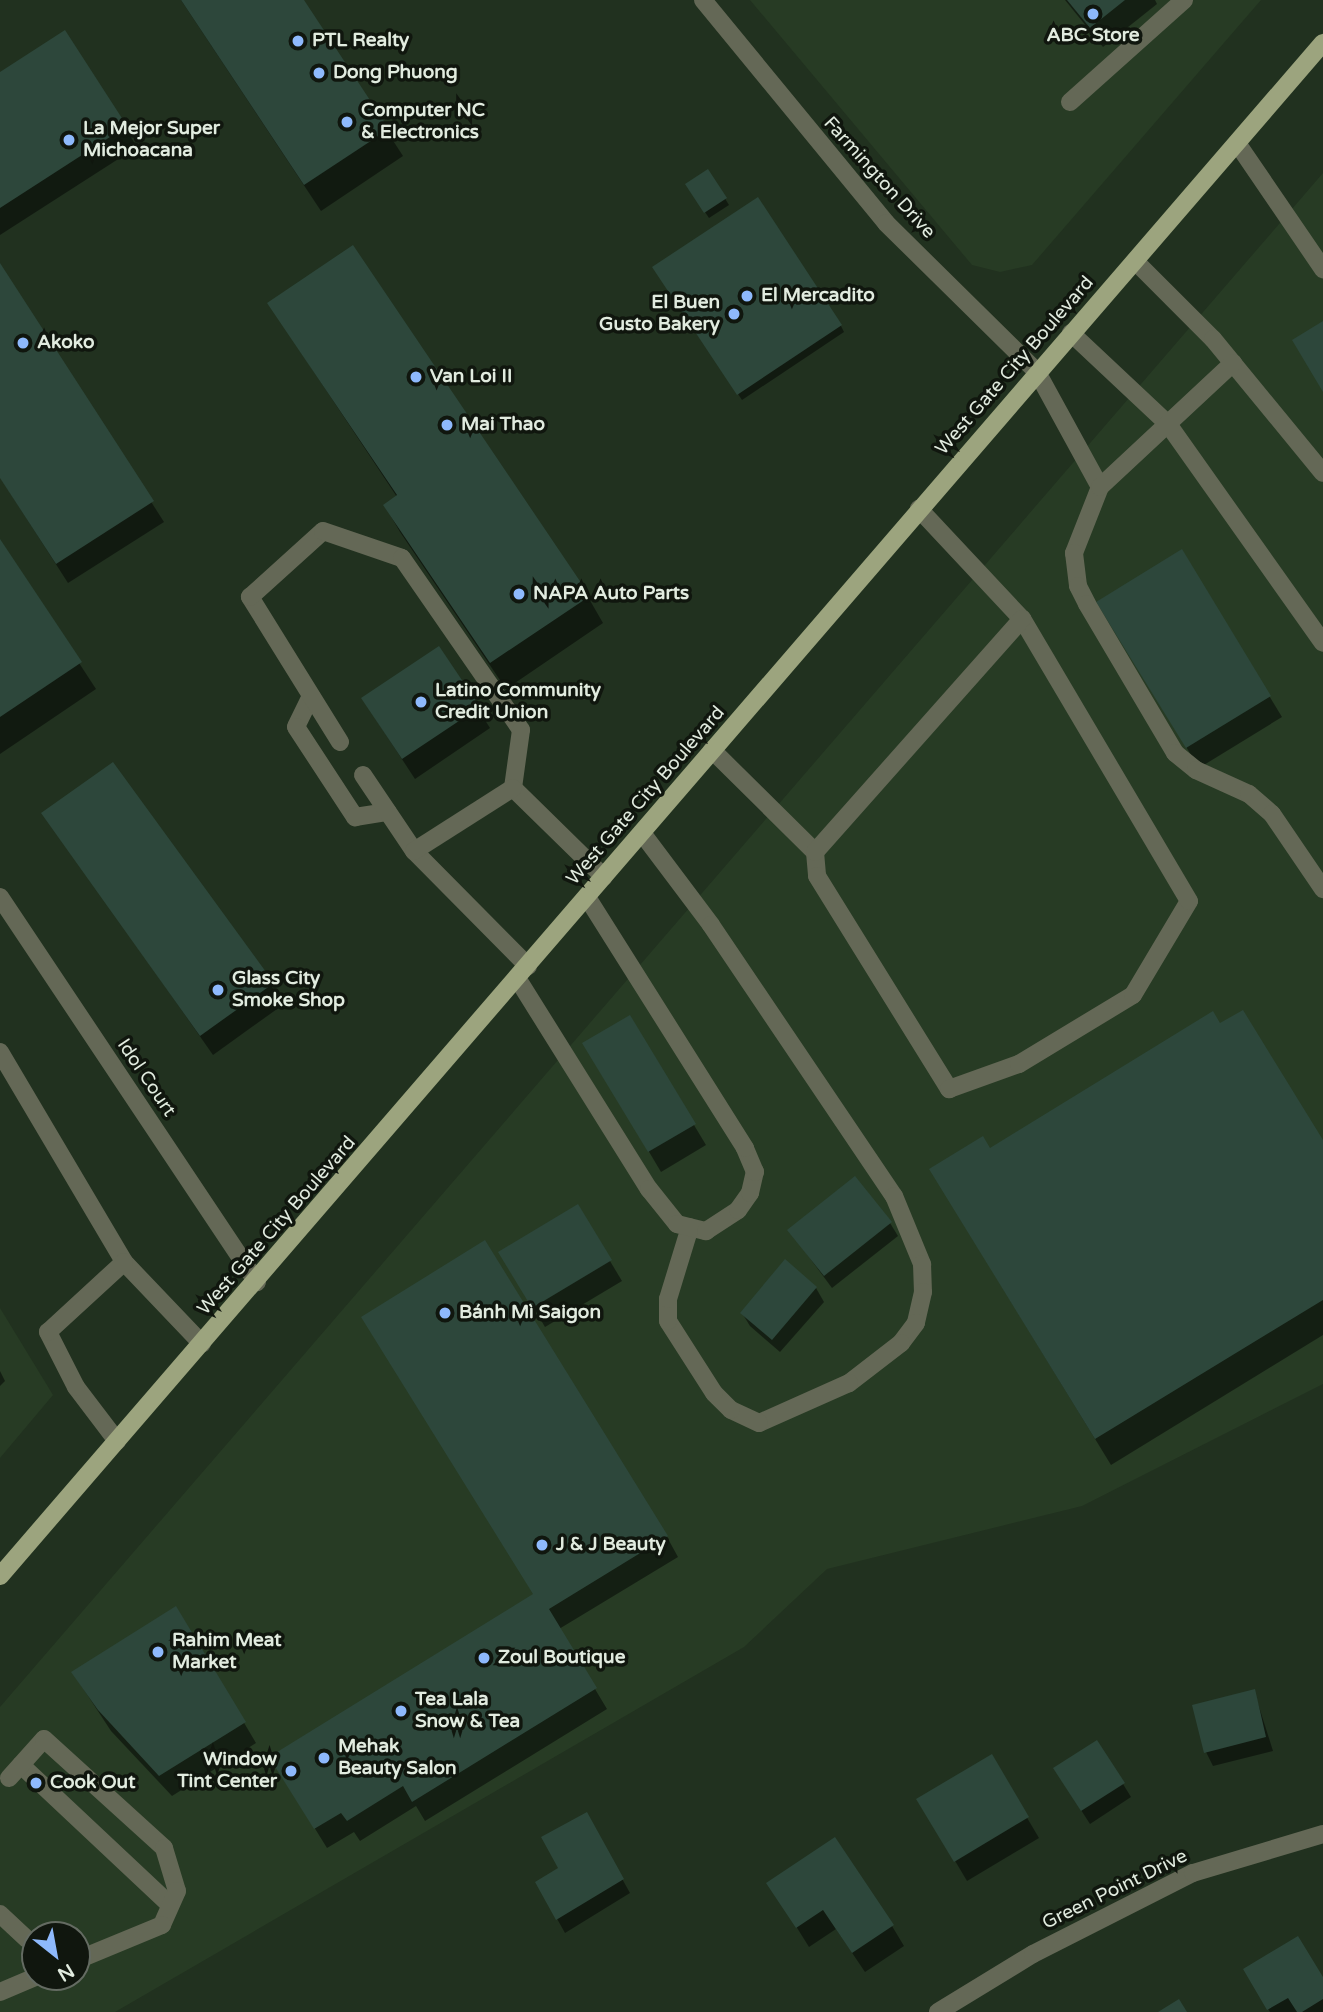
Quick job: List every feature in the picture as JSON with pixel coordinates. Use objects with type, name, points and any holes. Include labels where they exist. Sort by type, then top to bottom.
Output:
[{"type":"main road","name":"West Gate City Boulevard","points":[[0,1576],[257,1282],[919,509],[1323,43]]},
{"type":"street","name":"Farmington Drive","points":[[703,0],[886,223],[1037,372],[1100,487]]},
{"type":"street","points":[[1070,102],[1184,0]]},
{"type":"street","points":[[1237,143],[1323,269]]},
{"type":"street","points":[[1135,261],[1213,339],[1323,473]]},
{"type":"street","points":[[1071,333],[1168,424],[1323,643]]},
{"type":"street","points":[[1233,363],[1100,487],[1074,553],[1078,586],[1175,753],[1196,770],[1249,794],[1272,814],[1323,889]]},
{"type":"street","points":[[712,750],[816,852],[817,876],[949,1088],[1019,1064],[1133,995],[1189,901],[1022,619],[919,509]]},
{"type":"street","points":[[340,741],[250,597],[323,531],[402,558],[521,730],[513,788]]},
{"type":"street","points":[[816,852],[1022,619]]},
{"type":"street","points":[[312,696],[296,727],[355,817],[388,812]]},
{"type":"street","points":[[363,775],[414,850],[522,972],[649,1189],[677,1224],[706,1231],[738,1210],[755,1172],[745,1148],[587,897]]},
{"type":"street","points":[[414,850],[513,788]]},
{"type":"street","points":[[513,788],[604,877]]},
{"type":"street","points":[[642,833],[733,958],[894,1196],[922,1264],[923,1292],[916,1323],[901,1343],[849,1383],[759,1423],[731,1410],[714,1392],[668,1321],[668,1299],[690,1227]]},
{"type":"street","name":"Idol Court","points":[[0,897],[257,1282]]},
{"type":"street","points":[[0,1052],[124,1262],[202,1344]]},
{"type":"street","points":[[117,1441],[76,1387],[48,1332],[124,1262]]},
{"type":"street","points":[[91,1954],[162,1925],[177,1891],[164,1848],[44,1739],[7,1775],[170,1905]]},
{"type":"street","name":"Green Point Drive","points":[[938,2012],[1033,1954],[1194,1873],[1323,1834]]},
{"type":"street","points":[[0,1914],[21,1933]]},
{"type":"street","points":[[0,1992],[21,1983]]},
{"type":"shaded area","points":[[750,0],[1261,0],[1032,265],[1000,272],[972,265]]},
{"type":"shaded area","points":[[1323,173],[1323,1384],[1082,1506],[827,1569],[744,1647],[115,2012],[0,2012],[0,1707]]},
{"type":"shaded area","points":[[0,1308],[53,1395],[0,1458]]},
{"type":"building","points":[[181,0],[304,0],[389,129],[304,185]]},
{"type":"building","name":"ABC Store","points":[[1067,0],[1125,0],[1090,28]]},
{"type":"building","points":[[65,30],[127,126],[0,208],[0,72]]},
{"type":"building","points":[[708,169],[727,198],[704,213],[685,184]]},
{"type":"building","name":"El Mercadito","points":[[758,197],[842,325],[737,395],[652,267]]},
{"type":"building","points":[[353,245],[590,596],[490,663],[383,505],[397,495],[267,303]]},
{"type":"building","points":[[0,263],[154,501],[56,564],[0,478]]},
{"type":"building","points":[[1323,321],[1323,392],[1292,340]]},
{"type":"building","points":[[0,539],[82,662],[0,717]]},
{"type":"building","points":[[1182,549],[1271,696],[1186,748],[1096,602]]},
{"type":"building","name":"Latino Community Credit Union","points":[[439,646],[480,707],[402,759],[361,698]]},
{"type":"building","points":[[113,762],[274,983],[200,1036],[41,813]]},
{"type":"building","points":[[1243,1010],[1323,1140],[1323,1300],[1095,1439],[929,1169],[983,1136],[990,1148],[1213,1011],[1220,1023]]},
{"type":"building","points":[[630,1015],[696,1124],[648,1152],[582,1043]]},
{"type":"building","points":[[855,1176],[892,1222],[824,1276],[787,1230]]},
{"type":"building","points":[[578,1204],[612,1260],[532,1308],[498,1252]]},
{"type":"building","points":[[485,1240],[668,1536],[549,1609],[597,1688],[412,1802],[403,1786],[347,1821],[341,1813],[314,1829],[269,1757],[533,1594],[361,1317]]},
{"type":"building","points":[[785,1259],[817,1287],[772,1340],[740,1313]]},
{"type":"building","points":[[176,1606],[246,1722],[159,1776],[98,1710],[71,1672]]},
{"type":"building","points":[[1255,1689],[1266,1737],[1204,1753],[1192,1705]]},
{"type":"building","points":[[1097,1740],[1125,1783],[1081,1811],[1053,1768]]},
{"type":"building","points":[[992,1754],[1029,1817],[954,1862],[916,1799]]},
{"type":"building","points":[[587,1812],[624,1879],[556,1920],[535,1882],[558,1868],[541,1837]]},
{"type":"building","points":[[835,1837],[894,1925],[852,1953],[823,1910],[796,1928],[766,1883]]},
{"type":"building","points":[[1298,1936],[1323,1977],[1323,1999],[1302,2012],[1297,2012],[1288,1998],[1267,2010],[1243,1969]]},
{"type":"building","points":[[1179,1999],[1187,2012],[1158,2012]]},
{"type":"place","name":"ABC Store","points":[[1093,14]]},
{"type":"place","name":"PTL Realty","points":[[298,41]]},
{"type":"place","name":"Dong Phuong","points":[[319,73]]},
{"type":"place","name":"Computer NC & Electronics","points":[[347,122]]},
{"type":"place","name":"La Mejor Super Michoacana","points":[[69,140]]},
{"type":"place","name":"El Mercadito","points":[[747,296]]},
{"type":"place","name":"El Buen Gusto Bakery","points":[[734,314]]},
{"type":"place","name":"Akoko","points":[[23,343]]},
{"type":"place","name":"Van Loi II","points":[[416,377]]},
{"type":"place","name":"Mai Thao","points":[[447,425]]},
{"type":"place","name":"NAPA Auto Parts","points":[[519,594]]},
{"type":"place","name":"Latino Community Credit Union","points":[[421,702]]},
{"type":"place","name":"Glass City Smoke Shop","points":[[218,990]]},
{"type":"place","name":"Bánh Mì Saigon","points":[[445,1313]]},
{"type":"place","name":"J & J Beauty","points":[[542,1545]]},
{"type":"place","name":"Rahim Meat Market","points":[[158,1652]]},
{"type":"place","name":"Zoul Boutique","points":[[484,1658]]},
{"type":"place","name":"Tea Lala Snow & Tea","points":[[401,1711]]},
{"type":"place","name":"Mehak Beauty Salon","points":[[324,1758]]},
{"type":"place","name":"Window Tint Center","points":[[291,1771]]},
{"type":"place","name":"Cook Out","points":[[36,1783]]}]
